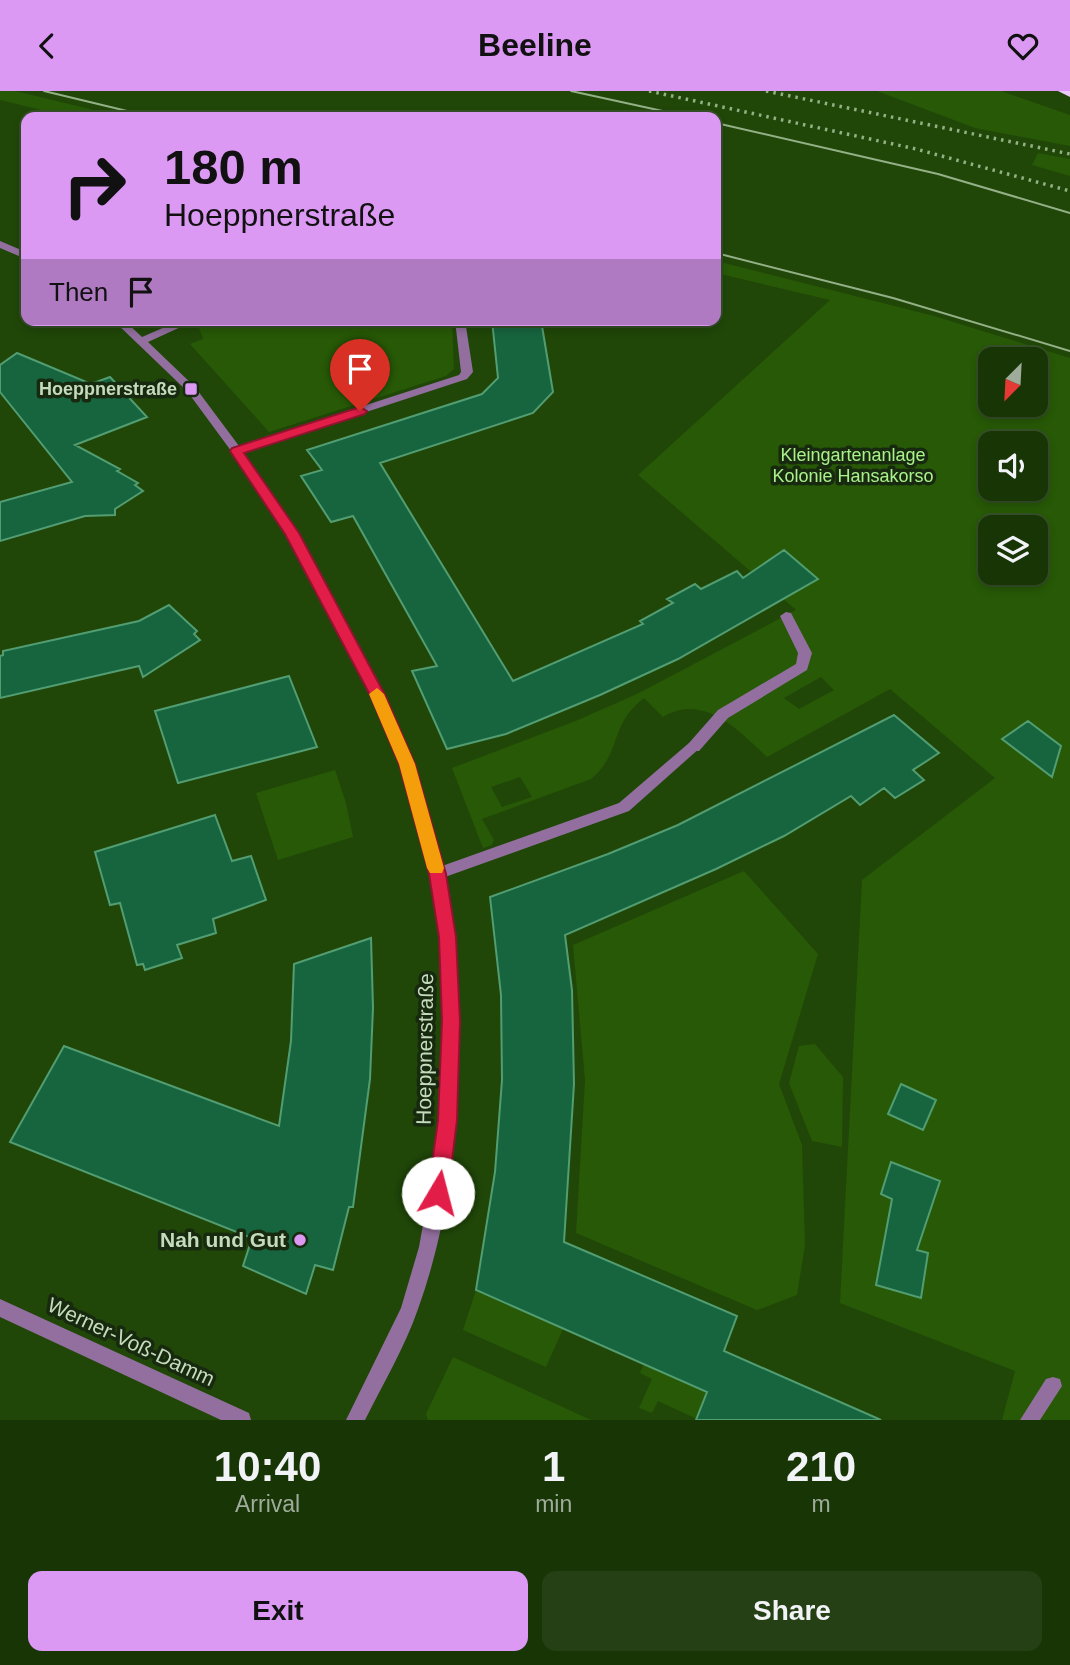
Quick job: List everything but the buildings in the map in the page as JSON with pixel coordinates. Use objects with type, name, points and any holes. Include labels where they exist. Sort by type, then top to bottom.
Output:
[{"type":"street","points":[[0,244],[21,254]]},
{"type":"street","name":"Hoeppnerstraße","points":[[125,326],[191,389],[292,533],[377,695],[407,764],[437,874],[447,937],[451,1021],[442,1168],[428,1247],[409,1310],[355,1420]]},
{"type":"street","points":[[142,341],[177,326]]},
{"type":"street","points":[[236,451],[464,377],[467,372],[461,326]]},
{"type":"street","points":[[437,874],[624,807],[694,747],[723,714],[802,667],[805,653],[786,616]]},
{"type":"street","name":"Werner-Voß-Damm","points":[[0,1308],[242,1420]]},
{"type":"street","points":[[1029,1420],[1053,1386]]},
{"type":"green space","points":[[0,91],[15,91],[102,112],[49,112],[0,100]]},
{"type":"green space","points":[[877,91],[1001,91],[1070,115],[1070,146],[975,128]]},
{"type":"green space","points":[[1038,153],[1070,159],[1070,176],[1032,165]]},
{"type":"green space","name":"Kleingartenanlage Kolonie Hansakorso","points":[[721,262],[934,316],[1034,347],[978,347],[978,417],[1048,417],[1048,351],[1070,358],[1070,1420],[1002,1420],[1015,1371],[840,1303],[862,880],[995,778],[890,689],[767,757],[720,718],[693,709],[663,717],[644,698],[625,719],[608,759],[591,779],[482,819],[494,840],[492,845],[483,848],[452,768],[578,720],[639,693],[796,610],[638,475],[830,300],[721,274]],"holes":[[[821,677],[834,690],[799,709],[784,698]],[[520,777],[532,797],[502,807],[491,787]]]},
{"type":"green space","points":[[198,326],[452,326],[454,369],[446,376],[269,432],[190,344],[203,339]]},
{"type":"green space","points":[[335,770],[353,837],[278,860],[256,793]]},
{"type":"green space","points":[[744,871],[818,954],[779,1084],[802,1145],[805,1245],[797,1295],[757,1310],[576,1233],[585,1080],[573,945]]},
{"type":"green space","points":[[815,1044],[843,1077],[842,1147],[812,1141],[789,1083],[799,1046]]},
{"type":"green space","points":[[476,1290],[563,1329],[546,1367],[463,1330]]},
{"type":"green space","points":[[453,1357],[591,1420],[428,1420],[426,1414]]},
{"type":"green space","points":[[644,1364],[707,1392],[697,1419],[658,1401],[652,1413],[639,1408],[652,1379],[640,1373]]},
{"type":"tram line","points":[[44,91],[131,112]]},
{"type":"tram line","points":[[571,91],[667,112]]},
{"type":"tram line","points":[[721,124],[938,174],[1070,213]]},
{"type":"tram line","points":[[721,254],[893,298],[1070,351]]},
{"type":"railway","points":[[649,91],[916,149],[1070,191]]},
{"type":"railway","points":[[766,91],[1070,154]]},
{"type":"slow traffic","points":[[377,694],[407,764],[436,868]]},
{"type":"place","name":"Hoeppnerstraße","points":[[191,389]]},
{"type":"place","name":"Nah und Gut","points":[[300,1240]]},
{"type":"route","points":[[360,411],[236,451],[292,533],[377,695],[407,764],[437,874],[447,937],[451,1021],[447,1120],[438,1193]]}]
